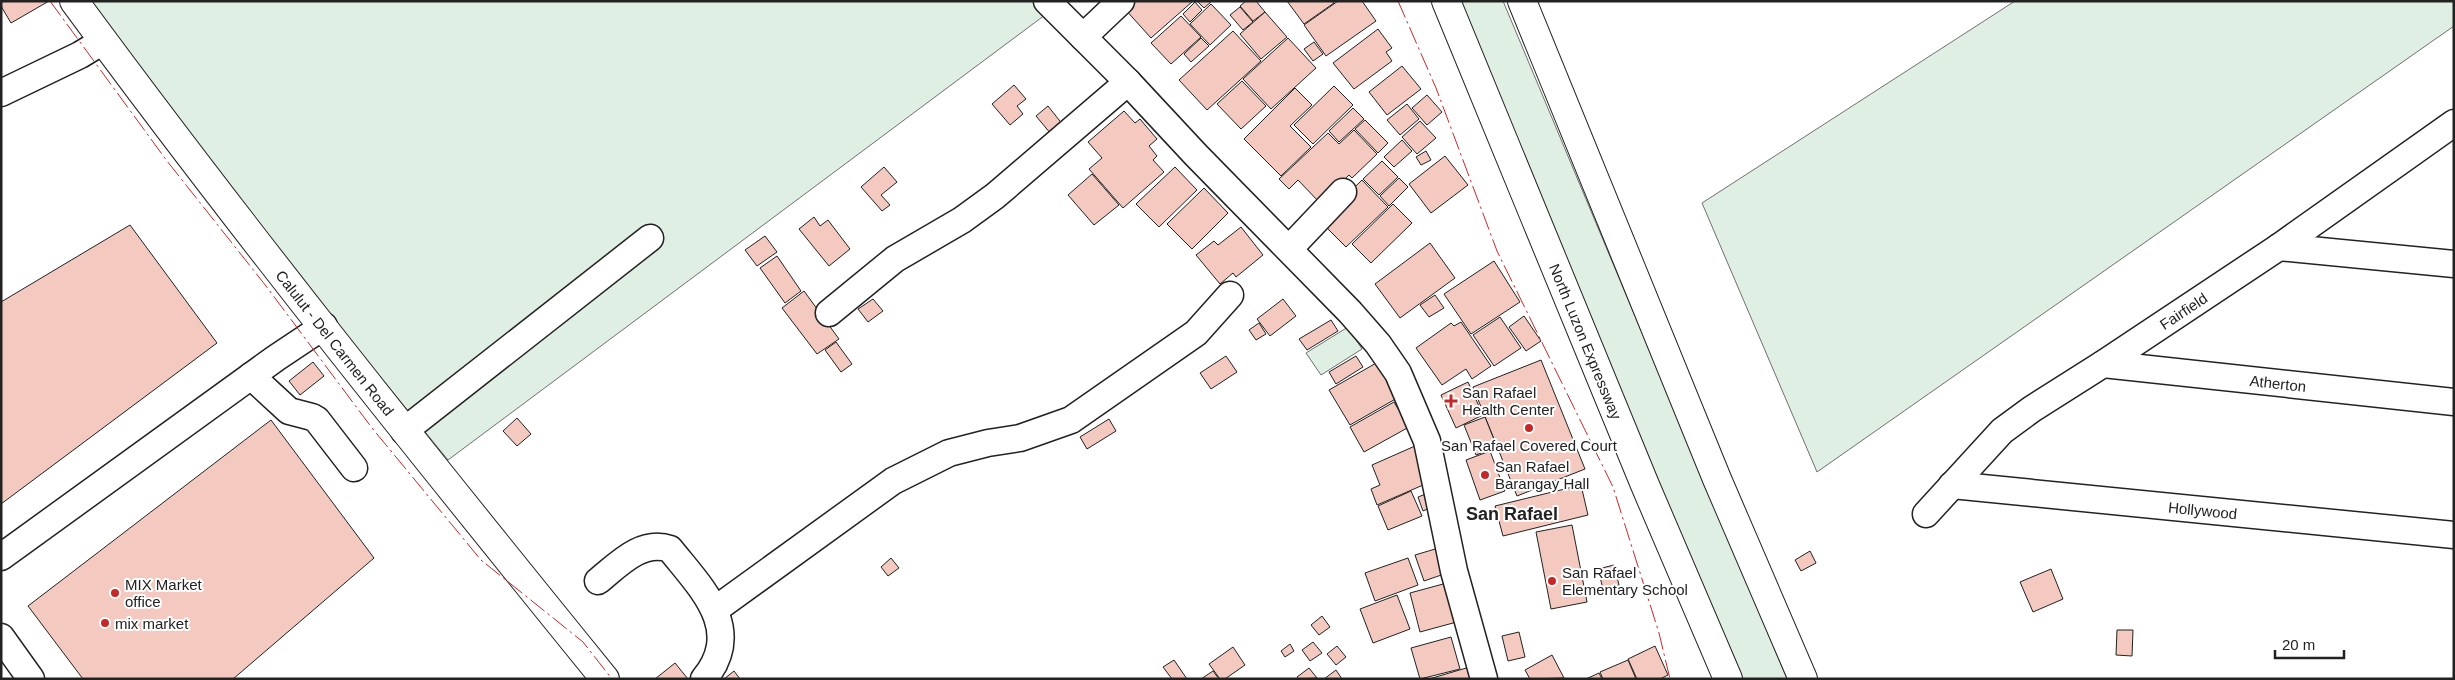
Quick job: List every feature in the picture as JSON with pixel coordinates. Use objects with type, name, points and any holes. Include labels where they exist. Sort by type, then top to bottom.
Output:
[{"type":"main road","name":"Calulut - Del Carmen Road","points":[[74,1],[404,431],[605,679]]},
{"type":"main road","name":"North Luzon Expressway","points":[[1446,1],[1645,484],[1728,679]]},
{"type":"main road","points":[[1522,1],[1717,479],[1803,679]]},
{"type":"street","points":[[1047,1],[1350,312],[1378,344],[1398,373],[1427,441],[1454,571],[1484,679]]},
{"type":"street","points":[[1083,37],[1121,1]]},
{"type":"street","points":[[1,93],[80,55],[103,41]]},
{"type":"street","points":[[829,313],[895,259],[962,220],[995,196],[1128,82]]},
{"type":"street","name":"Fairfield","points":[[1926,514],[2002,431],[2032,409],[2279,247],[2454,123]]},
{"type":"street","points":[[1289,249],[1343,192]]},
{"type":"street","points":[[404,431],[650,238]]},
{"type":"street","points":[[2279,247],[2454,264]]},
{"type":"street","points":[[716,609],[893,481],[949,453],[988,443],[1020,438],[1071,420],[1196,332],[1230,296]]},
{"type":"street","points":[[1,557],[251,376],[324,326]]},
{"type":"street","name":"Atherton","points":[[2103,364],[2454,402]]},
{"type":"street","points":[[251,376],[289,411],[317,420],[354,468]]},
{"type":"street","name":"Hollywood","points":[[1952,484],[2454,535]]},
{"type":"street","points":[[598,581],[631,554],[649,547],[661,546],[670,549],[705,592],[716,609],[722,634],[718,651],[704,679]]},
{"type":"street","points":[[1,636],[31,679]]},
{"type":"green space","points":[[85,1],[1037,1],[1049,12],[448,460],[204,160]]},
{"type":"green space","points":[[1458,1],[1503,1],[1787,679],[1738,679]]},
{"type":"green space","points":[[2015,1],[2454,1],[2454,26],[1817,472],[1702,203]]},
{"type":"green space","points":[[1348,327],[1362,349],[1321,375],[1306,353]]},
{"type":"building","points":[[2,1],[49,1],[11,23],[1,6]]},
{"type":"building","points":[[1132,1],[1193,1],[1151,38],[1124,8]]},
{"type":"building","points":[[1197,1],[1212,1],[1204,8]]},
{"type":"building","points":[[1246,1],[1256,1],[1265,12],[1253,21],[1240,6]]},
{"type":"building","points":[[1287,1],[1332,1],[1334,3],[1304,24]]},
{"type":"building","points":[[1338,1],[1362,1],[1376,21],[1326,56],[1304,25]]},
{"type":"building","points":[[1195,2],[1202,10],[1190,22],[1183,14]]},
{"type":"building","points":[[1211,4],[1231,25],[1210,45],[1190,24]]},
{"type":"building","points":[[1240,7],[1253,22],[1243,30],[1230,15]]},
{"type":"building","points":[[1265,12],[1287,37],[1261,59],[1240,34]]},
{"type":"building","points":[[1181,16],[1201,37],[1171,64],[1151,43]]},
{"type":"building","points":[[1378,29],[1392,48],[1386,52],[1392,61],[1354,89],[1333,63]]},
{"type":"building","points":[[1233,31],[1261,61],[1207,110],[1179,80]]},
{"type":"building","points":[[1201,38],[1209,46],[1191,62],[1184,54]]},
{"type":"building","points":[[1288,38],[1316,68],[1271,109],[1243,79]]},
{"type":"building","points":[[1314,42],[1323,54],[1313,61],[1304,49]]},
{"type":"building","points":[[1402,66],[1421,89],[1387,115],[1369,92]]},
{"type":"building","points":[[1242,81],[1266,106],[1241,129],[1217,104]]},
{"type":"building","points":[[1014,85],[1026,99],[1017,106],[1023,114],[1010,125],[992,104]]},
{"type":"building","points":[[1334,86],[1353,105],[1313,144],[1294,125]]},
{"type":"building","points":[[1295,88],[1312,105],[1290,126],[1311,147],[1281,176],[1244,139]]},
{"type":"building","points":[[1427,95],[1442,112],[1427,125],[1412,108]]},
{"type":"building","points":[[1407,104],[1419,119],[1400,135],[1387,120]]},
{"type":"building","points":[[1048,106],[1063,125],[1051,134],[1036,116]]},
{"type":"building","points":[[1353,108],[1364,119],[1339,142],[1329,131]]},
{"type":"building","points":[[1124,111],[1135,123],[1140,119],[1157,139],[1149,146],[1157,156],[1153,160],[1164,172],[1123,208],[1089,169],[1102,158],[1088,142]]},
{"type":"building","points":[[1365,120],[1388,143],[1378,153],[1355,129]]},
{"type":"building","points":[[1420,121],[1436,138],[1417,154],[1402,137]]},
{"type":"building","points":[[1354,130],[1377,154],[1352,178],[1349,175],[1320,203],[1298,180],[1289,189],[1279,179],[1328,133],[1339,144]]},
{"type":"building","points":[[1402,140],[1412,151],[1394,167],[1384,157]]},
{"type":"building","points":[[1426,151],[1431,160],[1421,165],[1416,157]]},
{"type":"building","points":[[1445,156],[1468,185],[1431,213],[1409,184]]},
{"type":"building","points":[[1382,161],[1398,177],[1379,195],[1363,179]]},
{"type":"building","points":[[884,167],[897,182],[881,195],[890,205],[882,211],[861,187]]},
{"type":"building","points":[[1175,167],[1197,190],[1159,227],[1136,204]]},
{"type":"building","points":[[1092,174],[1119,205],[1094,225],[1068,195]]},
{"type":"building","points":[[1399,178],[1408,187],[1389,206],[1380,196]]},
{"type":"building","points":[[1362,180],[1388,207],[1346,247],[1320,221]]},
{"type":"building","points":[[1204,188],[1228,213],[1192,249],[1167,224]]},
{"type":"building","points":[[1393,204],[1412,223],[1371,263],[1352,244]]},
{"type":"building","points":[[814,217],[820,226],[828,220],[850,249],[829,266],[799,229]]},
{"type":"building","points":[[130,225],[217,343],[1,504],[1,302]]},
{"type":"building","points":[[1241,227],[1263,255],[1236,277],[1233,273],[1220,284],[1196,255],[1214,241],[1218,245]]},
{"type":"building","points":[[765,236],[777,252],[757,266],[745,250]]},
{"type":"building","points":[[1430,243],[1455,278],[1400,318],[1375,284]]},
{"type":"building","points":[[777,256],[801,291],[785,303],[760,268]]},
{"type":"building","points":[[1494,261],[1520,302],[1471,334],[1444,294]]},
{"type":"building","points":[[804,291],[839,339],[817,354],[782,308]]},
{"type":"building","points":[[1435,295],[1444,308],[1429,317],[1420,305]]},
{"type":"building","points":[[873,299],[883,311],[868,322],[858,309]]},
{"type":"building","points":[[1283,299],[1296,316],[1270,336],[1257,319]]},
{"type":"building","points":[[1524,316],[1541,341],[1526,351],[1509,327]]},
{"type":"building","points":[[1500,317],[1521,348],[1494,366],[1473,335]]},
{"type":"building","points":[[1331,320],[1338,331],[1307,350],[1299,339]]},
{"type":"building","points":[[1461,322],[1491,366],[1472,379],[1466,369],[1442,385],[1416,348],[1451,323],[1454,326]]},
{"type":"building","points":[[1259,323],[1266,334],[1256,340],[1249,330]]},
{"type":"building","points":[[836,342],[852,364],[841,372],[825,350]]},
{"type":"building","points":[[1226,356],[1237,372],[1211,389],[1200,373]]},
{"type":"building","points":[[1356,356],[1363,367],[1336,384],[1329,372]]},
{"type":"building","points":[[1385,358],[1406,393],[1350,425],[1329,390]]},
{"type":"building","name":"San Rafael Covered Court","points":[[1541,360],[1585,469],[1517,496],[1473,387]]},
{"type":"building","points":[[313,362],[324,376],[300,395],[289,381]]},
{"type":"building","points":[[1468,382],[1483,415],[1456,428],[1441,395]]},
{"type":"building","points":[[1394,402],[1409,427],[1364,452],[1350,427]]},
{"type":"building","points":[[1485,417],[1497,447],[1476,455],[1464,425]]},
{"type":"building","points":[[517,418],[531,434],[517,446],[503,431]]},
{"type":"building","points":[[1109,419],[1116,431],[1087,449],[1080,437]]},
{"type":"building","points":[[271,420],[374,558],[233,679],[83,679],[28,606]]},
{"type":"building","points":[[1415,446],[1430,482],[1377,505],[1371,489],[1380,485],[1372,465]]},
{"type":"building","name":"San Rafael Barangay Hall","points":[[1490,451],[1505,491],[1480,500],[1466,460]]},
{"type":"building","points":[[1581,485],[1588,515],[1503,536],[1495,506]]},
{"type":"building","points":[[1411,491],[1422,516],[1388,530],[1378,506]]},
{"type":"building","points":[[1431,492],[1436,505],[1423,511],[1418,497]]},
{"type":"building","points":[[1572,525],[1587,602],[1551,609],[1536,532]]},
{"type":"building","points":[[1442,547],[1450,572],[1424,581],[1415,555]]},
{"type":"building","points":[[1810,551],[1816,563],[1801,571],[1795,560]]},
{"type":"building","points":[[891,558],[899,568],[888,576],[881,567]]},
{"type":"building","points":[[1408,558],[1418,585],[1375,601],[1365,573]]},
{"type":"building","points":[[1614,565],[1619,585],[1603,589],[1598,569]]},
{"type":"building","points":[[2051,569],[2063,599],[2033,612],[2020,582]]},
{"type":"building","points":[[1454,581],[1464,620],[1420,632],[1410,593]]},
{"type":"building","points":[[1397,595],[1410,629],[1373,643],[1360,609]]},
{"type":"building","points":[[1322,616],[1330,627],[1319,635],[1311,625]]},
{"type":"building","points":[[2117,630],[2133,630],[2132,656],[2116,655]]},
{"type":"building","points":[[1519,632],[1525,657],[1508,661],[1502,636]]},
{"type":"building","points":[[1451,637],[1460,669],[1420,679],[1411,648]]},
{"type":"building","points":[[1313,642],[1322,653],[1310,661],[1302,650]]},
{"type":"building","points":[[1290,644],[1294,651],[1285,657],[1281,651]]},
{"type":"building","points":[[1337,646],[1346,657],[1336,665],[1327,654]]},
{"type":"building","points":[[1655,646],[1668,675],[1660,679],[1637,679],[1628,659]]},
{"type":"building","points":[[1233,647],[1245,665],[1225,679],[1220,679],[1209,664]]},
{"type":"building","points":[[1552,655],[1564,678],[1530,679],[1525,670]]},
{"type":"building","points":[[1174,660],[1187,679],[1172,679],[1163,667]]},
{"type":"building","points":[[1628,660],[1636,679],[1603,679],[1600,672]]},
{"type":"building","points":[[675,663],[688,679],[655,679]]},
{"type":"building","points":[[1473,666],[1476,679],[1429,679]]},
{"type":"building","points":[[1309,668],[1317,678],[1299,679],[1297,677]]},
{"type":"building","points":[[1336,670],[1342,679],[1324,679]]},
{"type":"building","points":[[734,671],[740,679],[724,679]]},
{"type":"building","points":[[1213,671],[1219,679],[1201,679]]},
{"type":"building","points":[[1599,673],[1602,679],[1586,679]]},
{"type":"power","points":[[50,1],[167,161],[266,286],[372,428],[481,560],[583,642],[612,679]]},
{"type":"power","points":[[1398,1],[1436,88],[1497,251],[1613,487],[1659,633],[1670,679]]},
{"type":"place","name":"San Rafael Health Center","points":[[1451,401]]},
{"type":"place","name":"San Rafael Covered Court","points":[[1529,428]]},
{"type":"place","name":"San Rafael Barangay Hall","points":[[1485,475]]},
{"type":"place","name":"San Rafael Elementary School","points":[[1552,581]]},
{"type":"place","name":"MIX Market office","points":[[115,593]]},
{"type":"place","name":"mix market","points":[[105,623]]},
{"type":"district","name":"San Rafael","points":[[1512,514]]}]
